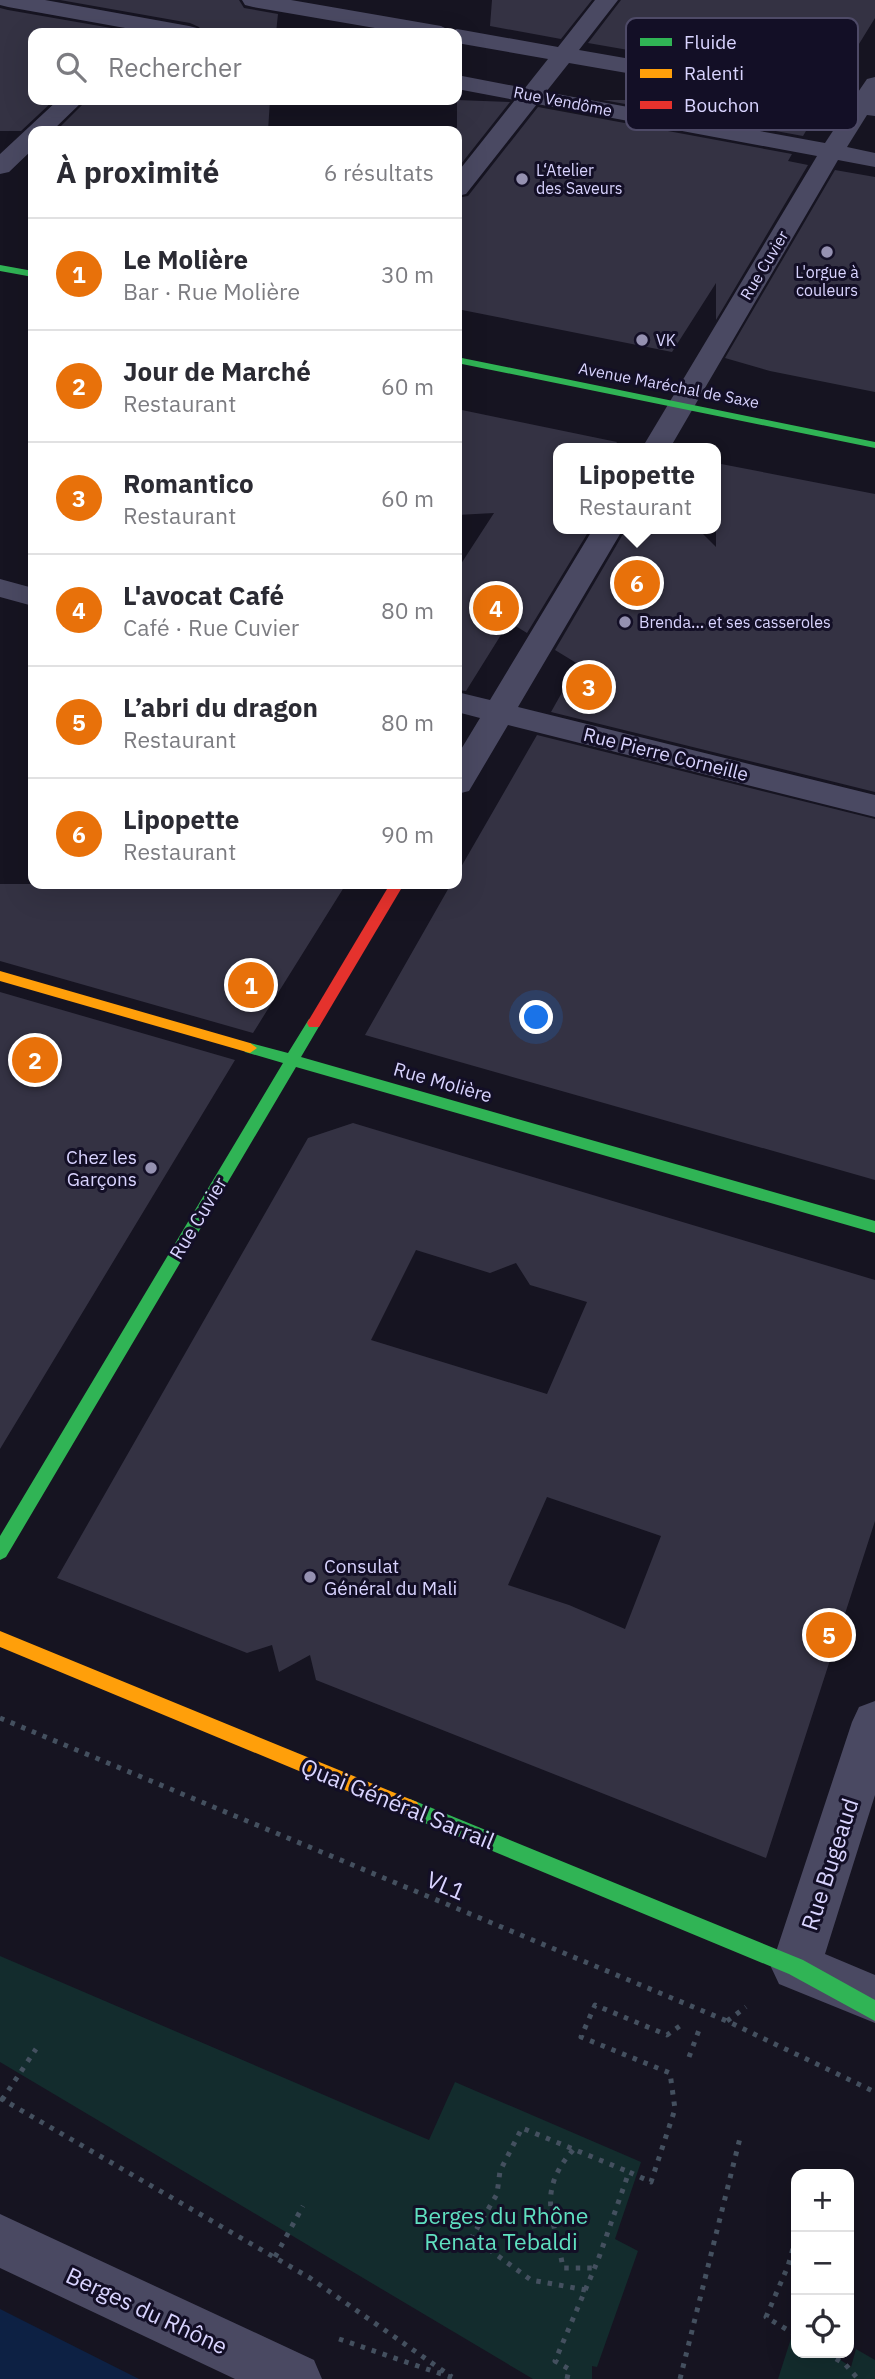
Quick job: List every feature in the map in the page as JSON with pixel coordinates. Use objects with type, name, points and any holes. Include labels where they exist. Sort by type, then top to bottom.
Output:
[{"type":"street","points":[[8,0],[138,28]]},
{"type":"street","points":[[253,0],[413,28]]},
{"type":"street","points":[[462,183],[607,0]]},
{"type":"street","points":[[149,28],[172,6]]},
{"type":"street","points":[[462,37],[626,66]]},
{"type":"street","name":"Rue Vendôme","points":[[462,83],[626,113]]},
{"type":"street","name":"Rue Cuvier","points":[[868,108],[875,84]]},
{"type":"street","points":[[43,126],[67,105]]},
{"type":"street","name":"Rue Vendôme","points":[[718,130],[875,160]]},
{"type":"street","name":"Rue Cuvier","points":[[659,443],[831,151],[849,130]]},
{"type":"street","points":[[0,167],[28,141]]},
{"type":"street","points":[[0,268],[28,274]]},
{"type":"street","name":"Avenue Maréchal de Saxe","points":[[462,361],[875,445]]},
{"type":"street","points":[[462,774],[605,534]]},
{"type":"street","points":[[0,588],[28,596]]},
{"type":"street","name":"Rue Pierre Corneille","points":[[462,703],[875,806]]},
{"type":"street","name":"Rue Cuvier","points":[[0,1552],[394,889]]},
{"type":"street","name":"Rue Molière","points":[[0,976],[875,1227]]},
{"type":"street","name":"Quai Général Sarrail","points":[[0,1639],[875,1999]]},
{"type":"street","name":"Rue Bugeaud","points":[[796,1967],[875,1721]]},
{"type":"street","name":"Quai Général Sarrail","points":[[796,1967],[875,2011]]},
{"type":"street","name":"Berges du Rhône","points":[[0,2240],[295,2379]]},
{"type":"path","name":"VL1","points":[[0,1718],[727,2021],[875,2092]]},
{"type":"path","points":[[586,2290],[531,2280],[472,2236],[497,2194],[500,2171],[522,2129],[651,2182],[674,2109],[670,2073],[581,2037],[595,2005],[667,2035],[684,2023]]},
{"type":"path","points":[[689,2057],[699,2030]]},
{"type":"path","points":[[36,2049],[1,2099],[310,2278],[453,2378]]},
{"type":"path","points":[[680,2379],[740,2138]]},
{"type":"path","points":[[573,2150],[562,2161],[550,2184],[549,2208],[556,2229],[562,2268],[594,2269]]},
{"type":"path","points":[[567,2379],[569,2369],[555,2361],[586,2290],[629,2172]]},
{"type":"path","points":[[275,2257],[303,2206]]},
{"type":"path","points":[[791,2256],[766,2317],[791,2332]]},
{"type":"path","points":[[832,2358],[856,2377]]},
{"type":"green space","name":"Berges du Rhône Renata Tebaldi","points":[[0,1956],[429,2140],[455,2082],[641,2162],[615,2239],[638,2251],[597,2367],[592,2366],[592,2379],[533,2379],[0,2062]]},
{"type":"green space","points":[[791,2338],[791,2358],[838,2358],[851,2367],[856,2349],[875,2360],[875,2379],[778,2379]]},
{"type":"water","points":[[0,2309],[139,2379],[0,2379]]},
{"type":"building","points":[[60,0],[239,0],[244,8],[278,14],[277,28],[200,28],[190,23]]},
{"type":"building","points":[[492,0],[592,0],[561,39],[490,26]]},
{"type":"building","points":[[621,0],[875,0],[875,18],[858,46],[858,18],[626,18],[626,50],[588,43]]},
{"type":"building","points":[[0,8],[111,28],[28,28],[28,105],[49,105],[21,131],[0,131]]},
{"type":"building","points":[[462,100],[510,102],[462,163],[462,126],[457,126],[457,105],[462,105]]},
{"type":"building","points":[[603,100],[626,100],[626,104]]},
{"type":"building","points":[[82,105],[270,105],[268,126],[61,126]]},
{"type":"building","points":[[538,107],[626,123],[626,130],[662,130],[792,154],[788,161],[808,165],[716,320],[716,283],[672,352],[462,310],[462,197],[468,196]]},
{"type":"building","points":[[770,130],[807,130],[803,136]]},
{"type":"building","points":[[835,170],[875,177],[875,392],[770,371],[725,358]]},
{"type":"building","points":[[462,410],[617,442],[553,443],[553,534],[587,534],[527,633],[509,622],[466,691],[462,691],[462,562],[494,513],[462,515]]},
{"type":"building","points":[[721,464],[875,494],[875,792],[551,712],[578,664],[555,650],[623,534],[703,534],[716,547],[716,534],[721,534]]},
{"type":"building","points":[[537,735],[875,819],[875,1180],[365,1035],[448,889],[462,889],[462,865]]},
{"type":"building","points":[[0,884],[28,884],[28,889],[343,889],[253,1033],[0,961]]},
{"type":"building","points":[[0,992],[235,1060],[0,1449]]},
{"type":"building","points":[[353,1123],[875,1280],[875,1521],[766,1858],[316,1680],[310,1655],[279,1672],[272,1645],[247,1653],[57,1578],[308,1138]],"holes":[[[416,1250],[490,1273],[516,1263],[530,1285],[587,1302],[547,1394],[371,1340]],[[547,1497],[661,1536],[625,1629],[569,1605],[508,1585]]]},
{"type":"traffic: fast","points":[[0,268],[28,273]]},
{"type":"traffic: fast","points":[[462,361],[875,445]]},
{"type":"traffic: fast","points":[[0,1552],[314,1023]]},
{"type":"traffic: fast","points":[[250,1048],[875,1227]]},
{"type":"traffic: fast","points":[[410,1808],[796,1967],[875,2011]]},
{"type":"traffic: slow","points":[[0,976],[250,1048]]},
{"type":"traffic: slow","points":[[0,1639],[410,1808]]},
{"type":"traffic: jam","points":[[314,1023],[394,889]]},
{"type":"place","name":"L‘Atelier des Saveurs","points":[[522,179]]},
{"type":"place","name":"L'orgue à couleurs","points":[[827,252]]},
{"type":"place","name":"VK","points":[[642,340]]},
{"type":"place","name":"Lipopette","points":[[637,583]]},
{"type":"place","name":"L'avocat Café","points":[[496,608]]},
{"type":"place","name":"Brenda... et ses casseroles","points":[[625,622]]},
{"type":"place","name":"Romantico","points":[[589,687]]},
{"type":"place","name":"Le Molière","points":[[251,985]]},
{"type":"place","name":"Jour de Marché","points":[[35,1060]]},
{"type":"place","name":"Chez les Garçons","points":[[151,1168]]},
{"type":"place","name":"Consulat Général du Mali","points":[[310,1577]]},
{"type":"place","name":"L’abri du dragon","points":[[829,1635]]}]
